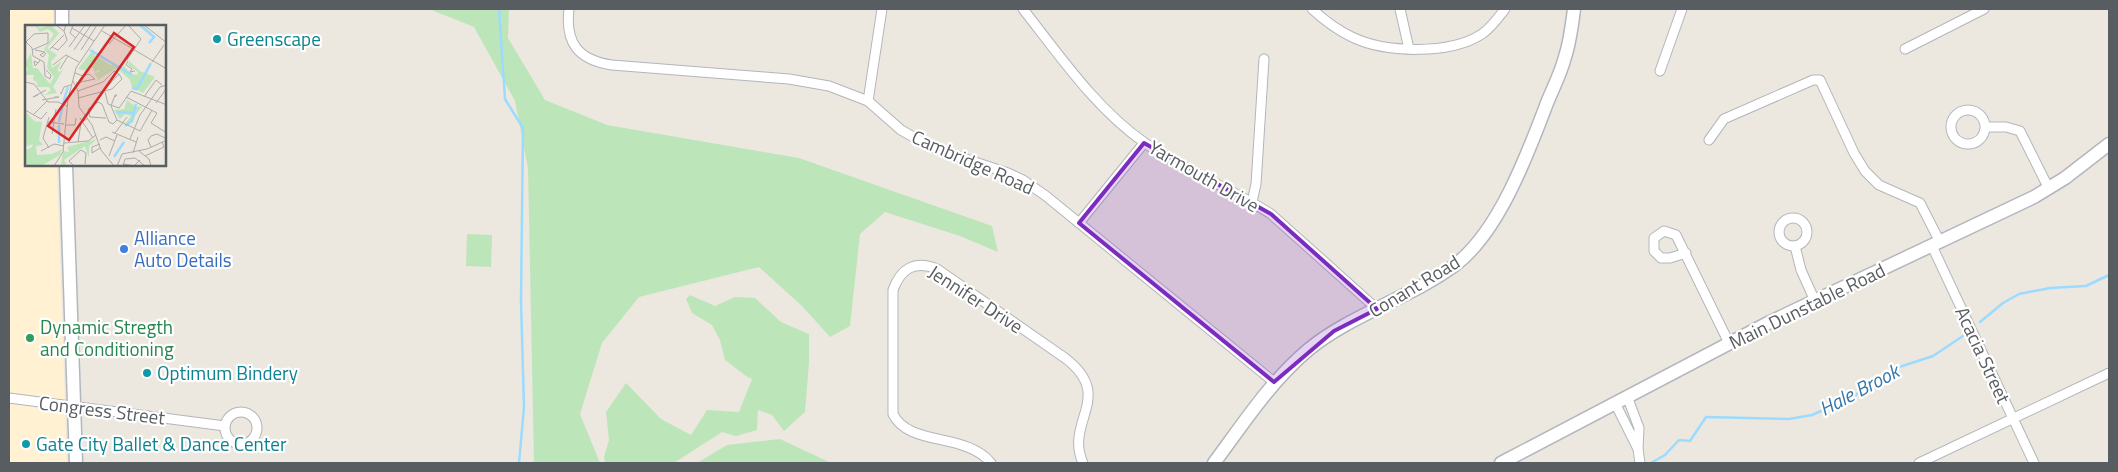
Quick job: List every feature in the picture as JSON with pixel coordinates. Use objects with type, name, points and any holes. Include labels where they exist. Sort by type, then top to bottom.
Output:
[{"type":"street","points":[[62,9],[62,25]]},
{"type":"street","name":"Cambridge Road","points":[[569,9],[568,27],[575,47],[582,54],[600,63],[812,82],[842,90],[868,101],[901,130],[922,142],[939,150],[996,168],[1023,180],[1079,223],[1274,382]]},
{"type":"street","points":[[868,101],[882,9]]},
{"type":"street","name":"Yarmouth Drive","points":[[1023,9],[1082,84],[1144,143],[1195,173],[1252,202],[1286,227],[1377,310]]},
{"type":"street","points":[[1312,9],[1336,29],[1352,38],[1380,46],[1409,48],[1447,46],[1472,40],[1489,29],[1504,9]]},
{"type":"street","points":[[1400,9],[1409,48]]},
{"type":"street","name":"Conant Road","points":[[1214,463],[1274,382],[1309,349],[1334,331],[1377,310],[1453,266],[1469,252],[1489,227],[1532,144],[1566,57],[1574,9]]},
{"type":"street","points":[[1660,71],[1682,9]]},
{"type":"street","points":[[1905,49],[1984,9]]},
{"type":"street","points":[[1252,202],[1256,184],[1264,59]]},
{"type":"street","name":"Acacia Street","points":[[1708,140],[1724,119],[1813,80],[1820,80],[1854,154],[1865,171],[1879,185],[1920,203],[2012,418],[2034,463]]},
{"type":"street","points":[[1986,127],[2006,127],[2020,131],[2049,188]]},
{"type":"street","points":[[1079,223],[1144,143]]},
{"type":"street","name":"Main Dunstable Road","points":[[1501,463],[1728,343],[1815,300],[2010,210],[2049,188],[2109,144]]},
{"type":"street","points":[[66,166],[76,463]]},
{"type":"street","points":[[1794,246],[1800,270],[1815,300]]},
{"type":"street","points":[[1686,253],[1728,343]]},
{"type":"street","name":"Jennifer Drive","points":[[991,463],[986,457],[970,447],[911,431],[901,426],[893,414],[893,290],[899,276],[912,267],[920,264],[937,269],[1065,358],[1081,372],[1089,389],[1089,399],[1079,436],[1079,454],[1083,463]]},
{"type":"street","points":[[1919,463],[2109,372]]},
{"type":"street","points":[[1627,396],[1639,428],[1638,449],[1640,463]]},
{"type":"street","name":"Congress Street","points":[[9,398],[225,426]]},
{"type":"street","points":[[1614,403],[1638,449]]},
{"type":"highlighted area","points":[[1144,143],[1271,214],[1377,309],[1334,331],[1274,382],[1079,223]]},
{"type":"shaded area","points":[[9,9],[53,9],[53,25],[25,25],[25,166],[57,166],[67,463],[9,463]]},
{"type":"green space","points":[[429,9],[509,9],[508,38],[545,100],[607,125],[799,158],[992,226],[998,252],[960,236],[885,212],[860,234],[850,326],[830,337],[802,306],[759,267],[639,297],[602,343],[580,414],[600,463],[534,463],[528,168],[515,101],[474,27]]},
{"type":"green space","points":[[467,234],[492,235],[491,267],[466,266]]},
{"type":"green space","points":[[690,295],[715,306],[735,297],[755,298],[781,322],[809,334],[805,412],[784,431],[772,415],[758,410],[757,430],[736,436],[722,432],[674,463],[605,463],[604,457],[609,440],[606,412],[626,383],[661,419],[691,435],[707,410],[739,412],[752,379],[725,360],[720,340],[712,325],[692,313],[686,299]]},
{"type":"green space","points":[[780,439],[831,463],[697,463],[727,445]]},
{"type":"waterway","points":[[499,9],[505,99],[523,128],[521,301],[524,407],[519,463]]},
{"type":"waterway","name":"Hale Brook","points":[[1980,322],[2003,303],[2019,294],[2050,288],[2086,286],[2109,275]]},
{"type":"waterway","name":"Hale Brook","points":[[1651,463],[1665,455],[1679,440],[1690,441],[1706,417],[1789,419],[1812,415],[1855,396],[1865,385],[1890,370],[1933,356],[1963,336]]},
{"type":"place","name":"Greenscape","points":[[217,39]]},
{"type":"place","name":"Alliance Auto Details","points":[[124,249]]},
{"type":"place","name":"Dynamic Stregth and Conditioning","points":[[30,338]]},
{"type":"place","name":"Optimum Bindery","points":[[147,373]]},
{"type":"place","name":"Gate City Ballet & Dance Center","points":[[26,444]]}]
